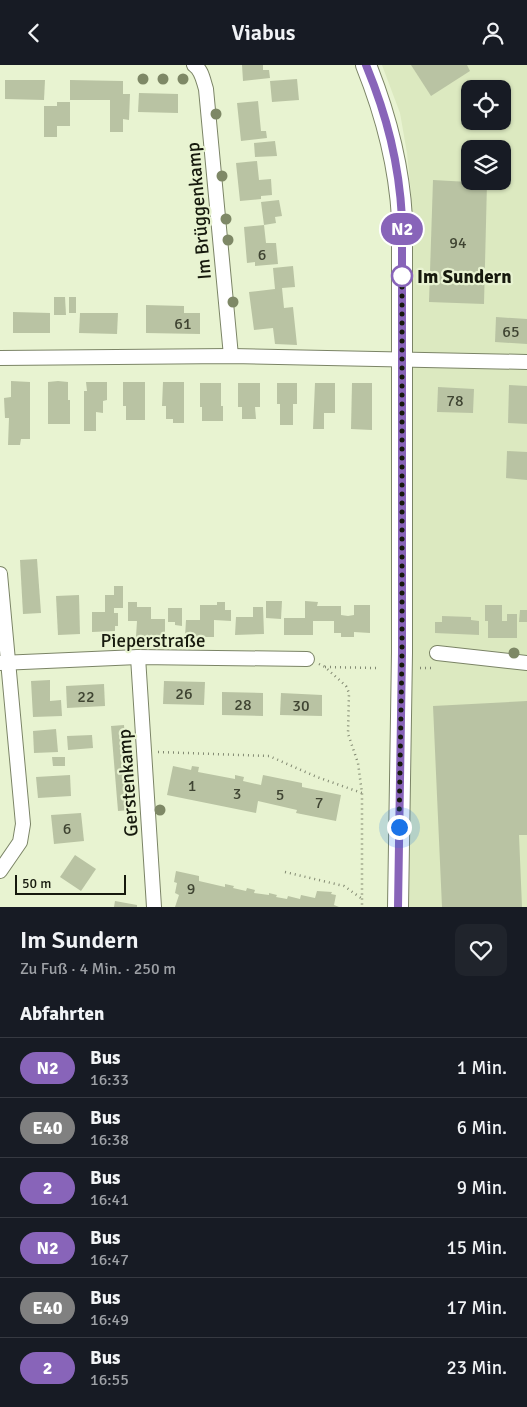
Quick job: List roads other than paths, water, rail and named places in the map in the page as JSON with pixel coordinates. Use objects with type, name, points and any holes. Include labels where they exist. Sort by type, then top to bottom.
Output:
[{"type":"main road","points":[[366,65],[385,115],[396,158],[400,187],[402,257],[402,653],[398,907]]},
{"type":"street","name":"Im Brüggenkamp","points":[[194,65],[198,67],[202,75],[206,89],[231,357]]},
{"type":"street","points":[[0,358],[231,357],[527,362]]},
{"type":"street","points":[[0,573],[4,663],[23,824],[20,842],[0,871]]},
{"type":"street","points":[[437,653],[527,663]]},
{"type":"street","name":"Pieperstraße","points":[[4,663],[138,657],[307,659]]},
{"type":"street","name":"Gerstenkamp","points":[[138,657],[154,907]]},
{"type":"place","name":"Im Sundern","points":[[402,276]]}]
